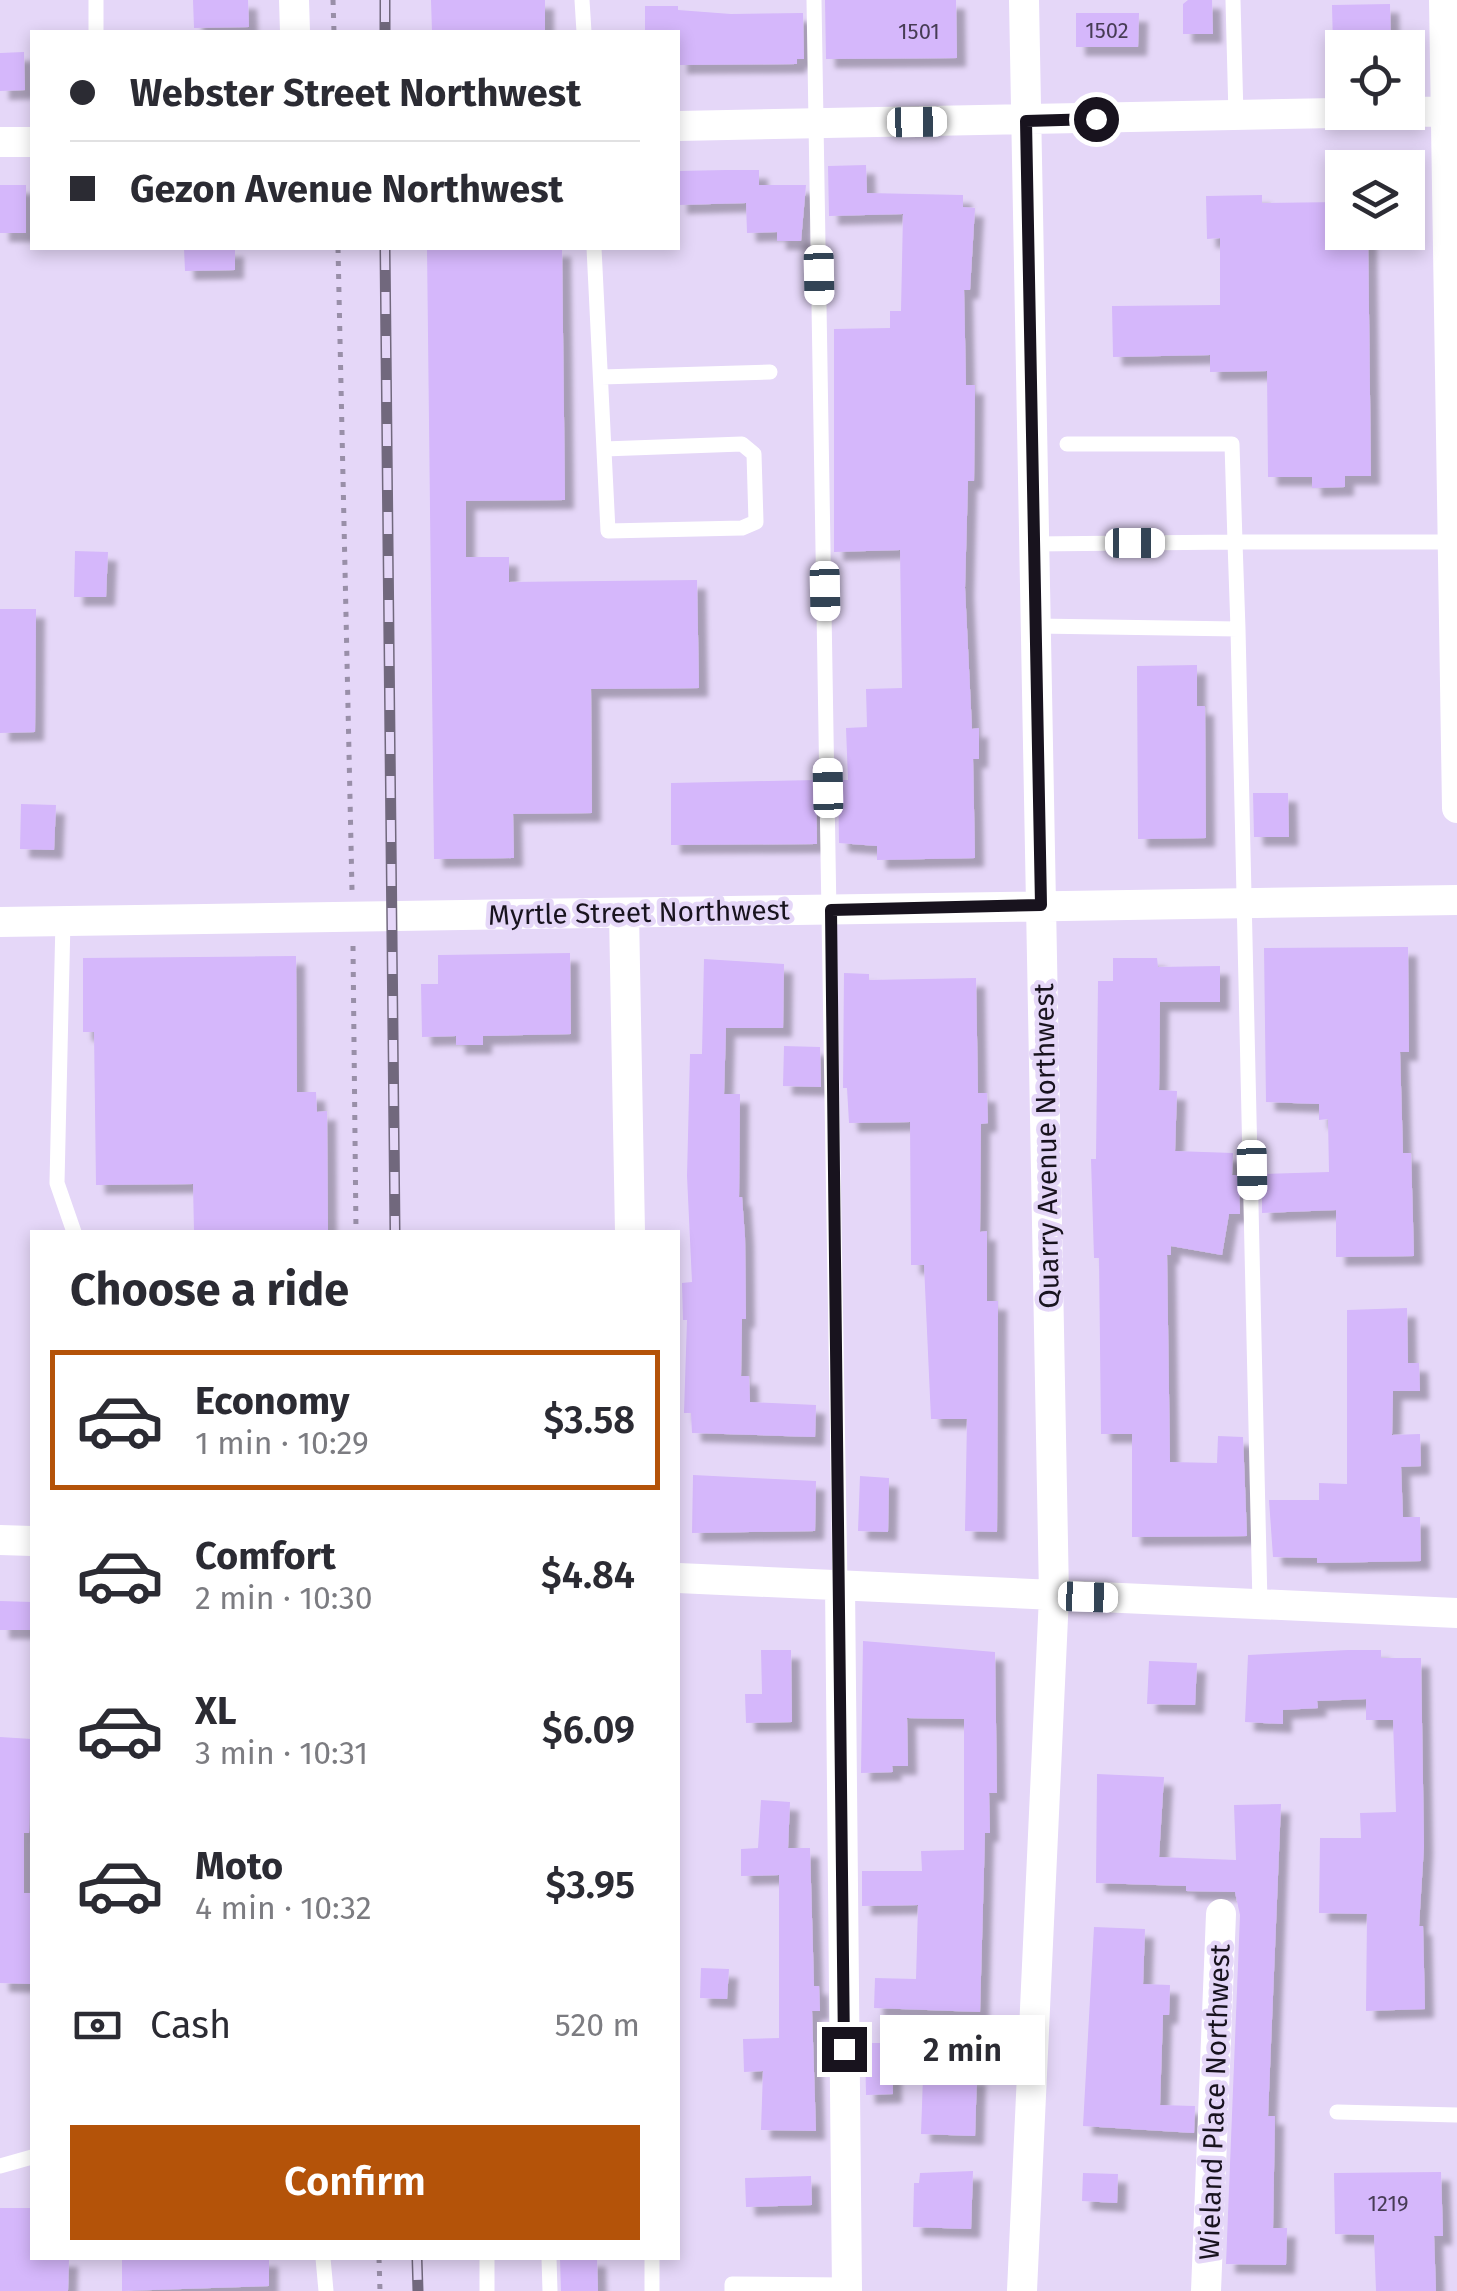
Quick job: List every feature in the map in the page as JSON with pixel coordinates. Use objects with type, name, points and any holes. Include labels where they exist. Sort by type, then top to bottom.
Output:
[{"type":"street","points":[[294,0],[295,30]]},
{"type":"street","name":"Quarry Avenue Northwest","points":[[1022,2291],[1054,1596],[1024,0]]},
{"type":"street","points":[[1444,0],[1451,111],[1457,808]]},
{"type":"street","points":[[1425,112],[1451,111]]},
{"type":"street","points":[[680,126],[1325,114]]},
{"type":"street","points":[[0,142],[30,142]]},
{"type":"street","name":"Myrtle Street Northwest","points":[[0,922],[1457,900]]},
{"type":"street","points":[[624,913],[630,1230]]},
{"type":"street","points":[[0,1540],[30,1541]]},
{"type":"street","points":[[680,1578],[1457,1613]]},
{"type":"street","points":[[840,1586],[847,2288]]},
{"type":"street","name":"Wieland Place Northwest","points":[[1206,2291],[1221,1914]]},
{"type":"lane","points":[[96,0],[96,30]]},
{"type":"lane","points":[[582,0],[584,30]]},
{"type":"lane","points":[[814,0],[840,1586]]},
{"type":"lane","points":[[1234,0],[1236,116]]},
{"type":"lane","points":[[594,250],[608,531],[742,528],[756,522],[754,454],[742,444],[604,449]]},
{"type":"lane","points":[[601,378],[770,372]]},
{"type":"lane","points":[[1067,444],[1232,444],[1248,902],[1260,1604]]},
{"type":"lane","points":[[1034,544],[1454,542]]},
{"type":"lane","points":[[1036,626],[1238,629]]},
{"type":"lane","points":[[63,920],[57,1183],[73,1230]]},
{"type":"lane","points":[[1337,2112],[1457,2115]]},
{"type":"lane","points":[[0,2166],[30,2158]]},
{"type":"lane","points":[[323,2260],[326,2291]]},
{"type":"lane","points":[[487,2260],[487,2291]]},
{"type":"lane","points":[[549,2260],[550,2291]]},
{"type":"lane","points":[[652,2260],[652,2291]]},
{"type":"lane","points":[[732,2291],[732,2284],[847,2288]]},
{"type":"path","points":[[333,0],[334,30]]},
{"type":"path","points":[[338,250],[356,1230]]},
{"type":"path","points":[[379,2260],[380,2291]]},
{"type":"building","points":[[193,0],[248,0],[249,27],[194,28]]},
{"type":"building","points":[[431,0],[545,0],[545,30],[432,30]]},
{"type":"building","points":[[825,0],[956,0],[957,58],[826,59]]},
{"type":"building","points":[[1188,0],[1212,0],[1213,34],[1183,34],[1183,4]]},
{"type":"building","points":[[1390,4],[1391,30],[1333,30],[1332,5]]},
{"type":"building","points":[[645,6],[678,6],[678,10],[731,14],[803,13],[804,59],[797,59],[797,64],[680,65],[680,30],[645,30]]},
{"type":"building","points":[[1076,13],[1139,13],[1138,47],[1076,47]]},
{"type":"building","points":[[24,52],[25,90],[0,91],[0,53]]},
{"type":"building","points":[[866,165],[867,193],[963,195],[963,207],[975,208],[970,290],[964,290],[966,385],[975,385],[974,481],[968,481],[965,588],[972,729],[979,728],[979,759],[973,759],[975,858],[877,860],[877,846],[839,843],[838,780],[848,780],[846,728],[867,727],[866,689],[902,688],[900,550],[834,552],[834,329],[890,328],[890,311],[901,311],[903,214],[829,216],[828,166]]},
{"type":"building","points":[[759,170],[759,185],[806,185],[801,241],[777,241],[777,232],[747,233],[746,203],[680,205],[680,171]]},
{"type":"building","points":[[0,185],[26,185],[26,233],[0,233]]},
{"type":"building","points":[[1262,195],[1262,203],[1325,202],[1325,250],[1368,250],[1371,476],[1345,476],[1345,487],[1312,488],[1312,477],[1268,477],[1267,371],[1210,372],[1210,355],[1113,357],[1112,306],[1220,305],[1220,238],[1207,239],[1206,196]]},
{"type":"building","points":[[184,250],[235,250],[235,270],[185,271]]},
{"type":"building","points":[[427,250],[562,250],[565,500],[466,501],[466,557],[509,557],[509,582],[697,580],[699,688],[591,689],[592,813],[513,814],[514,858],[434,859]]},
{"type":"building","points":[[75,551],[108,552],[106,597],[74,597]]},
{"type":"building","points":[[0,609],[36,609],[35,732],[0,733]]},
{"type":"building","points":[[1197,665],[1197,706],[1205,706],[1206,838],[1138,839],[1137,666]]},
{"type":"building","points":[[816,780],[817,844],[671,845],[671,783]]},
{"type":"building","points":[[1253,793],[1288,793],[1289,837],[1254,837]]},
{"type":"building","points":[[21,804],[56,805],[54,850],[20,849]]},
{"type":"building","points":[[1408,947],[1409,1052],[1400,1052],[1403,1153],[1411,1153],[1414,1256],[1336,1257],[1336,1210],[1262,1213],[1262,1174],[1329,1172],[1328,1119],[1319,1120],[1319,1104],[1266,1102],[1264,948]]},
{"type":"building","points":[[570,953],[571,1034],[483,1036],[483,1045],[456,1045],[456,1036],[422,1037],[421,984],[438,984],[438,955]]},
{"type":"building","points":[[296,956],[297,1092],[316,1092],[317,1112],[327,1111],[328,1230],[194,1230],[193,1184],[96,1185],[94,1032],[83,1032],[83,958]]},
{"type":"building","points":[[1113,958],[1157,958],[1158,967],[1220,966],[1220,1002],[1160,1002],[1159,1090],[1177,1091],[1175,1151],[1233,1153],[1232,1175],[1239,1175],[1240,1214],[1229,1214],[1222,1255],[1171,1246],[1171,1255],[1167,1255],[1170,1462],[1217,1463],[1218,1436],[1243,1437],[1247,1536],[1132,1537],[1132,1434],[1101,1434],[1099,1258],[1094,1258],[1091,1159],[1096,1159],[1098,981],[1113,981]]},
{"type":"building","points":[[704,959],[784,964],[783,1028],[726,1028],[724,1094],[740,1094],[739,1197],[745,1237],[746,1319],[742,1319],[741,1376],[749,1376],[750,1402],[816,1405],[815,1437],[692,1433],[691,1413],[684,1413],[687,1320],[683,1320],[682,1283],[692,1282],[687,1176],[690,1054],[702,1054]]},
{"type":"building","points":[[844,973],[869,974],[869,980],[976,978],[978,1093],[987,1093],[988,1123],[981,1124],[980,1232],[987,1231],[987,1301],[998,1301],[997,1532],[965,1531],[967,1419],[931,1419],[924,1265],[911,1265],[910,1122],[849,1123],[847,1088],[843,1088]]},
{"type":"building","points":[[784,1046],[820,1047],[821,1087],[783,1086]]},
{"type":"building","points":[[1407,1308],[1408,1363],[1419,1363],[1420,1391],[1393,1391],[1392,1435],[1420,1434],[1421,1466],[1401,1467],[1403,1517],[1420,1517],[1421,1561],[1317,1563],[1317,1558],[1273,1557],[1269,1500],[1319,1500],[1319,1483],[1347,1484],[1347,1310]]},
{"type":"building","points":[[693,1475],[816,1481],[815,1531],[692,1533]]},
{"type":"building","points":[[860,1476],[889,1478],[888,1532],[858,1531]]},
{"type":"building","points":[[0,1601],[30,1602],[30,1630],[0,1630]]},
{"type":"building","points":[[863,1641],[995,1652],[997,1793],[989,1793],[990,1833],[985,1833],[980,2012],[874,2008],[875,1978],[916,1979],[918,1905],[862,1906],[862,1871],[922,1871],[921,1851],[964,1850],[964,1719],[907,1718],[908,1766],[892,1766],[893,1772],[861,1773]]},
{"type":"building","points":[[761,1650],[791,1650],[792,1722],[746,1723],[745,1694],[762,1694]]},
{"type":"building","points":[[1381,1650],[1381,1658],[1421,1658],[1424,1846],[1419,1926],[1423,1926],[1425,2009],[1366,2011],[1367,1914],[1319,1913],[1320,1838],[1361,1838],[1360,1813],[1396,1812],[1393,1720],[1366,1720],[1366,1699],[1317,1701],[1318,1708],[1283,1710],[1283,1724],[1245,1722],[1248,1655]]},
{"type":"building","points":[[1149,1661],[1197,1663],[1195,1705],[1147,1704]]},
{"type":"building","points":[[0,1737],[30,1739],[24,1893],[30,1893],[30,1984],[0,1983]]},
{"type":"building","points":[[1097,1774],[1164,1777],[1159,1857],[1236,1860],[1234,1805],[1281,1804],[1268,2116],[1275,2116],[1273,2228],[1287,2228],[1286,2265],[1226,2264],[1240,1915],[1235,1892],[1096,1883]]},
{"type":"building","points":[[761,1800],[790,1802],[788,1848],[810,1848],[814,1986],[819,1986],[820,2011],[812,2011],[816,2131],[761,2130],[763,2071],[744,2072],[743,2039],[779,2038],[779,1875],[741,1876],[741,1849],[758,1848]]},
{"type":"building","points":[[1094,1927],[1145,1929],[1143,1984],[1170,1985],[1169,2015],[1163,2015],[1160,2105],[1195,2106],[1194,2133],[1083,2126]]},
{"type":"building","points":[[701,1968],[729,1969],[727,1999],[700,1998]]},
{"type":"building","points":[[865,2043],[892,2043],[893,2094],[866,2095]]},
{"type":"building","points":[[977,2075],[975,2136],[921,2134],[923,2076]]},
{"type":"building","points":[[973,2171],[971,2229],[913,2227],[914,2183],[919,2183],[920,2173]]},
{"type":"building","points":[[1441,2172],[1443,2236],[1434,2236],[1436,2291],[1376,2291],[1374,2235],[1335,2234],[1334,2173]]},
{"type":"building","points":[[1083,2173],[1118,2174],[1117,2203],[1082,2201]]},
{"type":"building","points":[[811,2176],[812,2205],[746,2207],[745,2178]]},
{"type":"building","points":[[0,2208],[30,2208],[30,2260],[69,2260],[68,2291],[0,2291]]},
{"type":"building","points":[[122,2260],[269,2260],[269,2286],[122,2291]]},
{"type":"building","points":[[560,2260],[597,2260],[598,2291],[561,2291]]},
{"type":"railway","points":[[385,0],[385,30]]},
{"type":"railway","points":[[385,250],[395,1230]]},
{"type":"railway","points":[[417,2260],[418,2291]]},
{"type":"route","points":[[844,2049],[831,910],[1041,905],[1026,121],[1096,119]]}]
